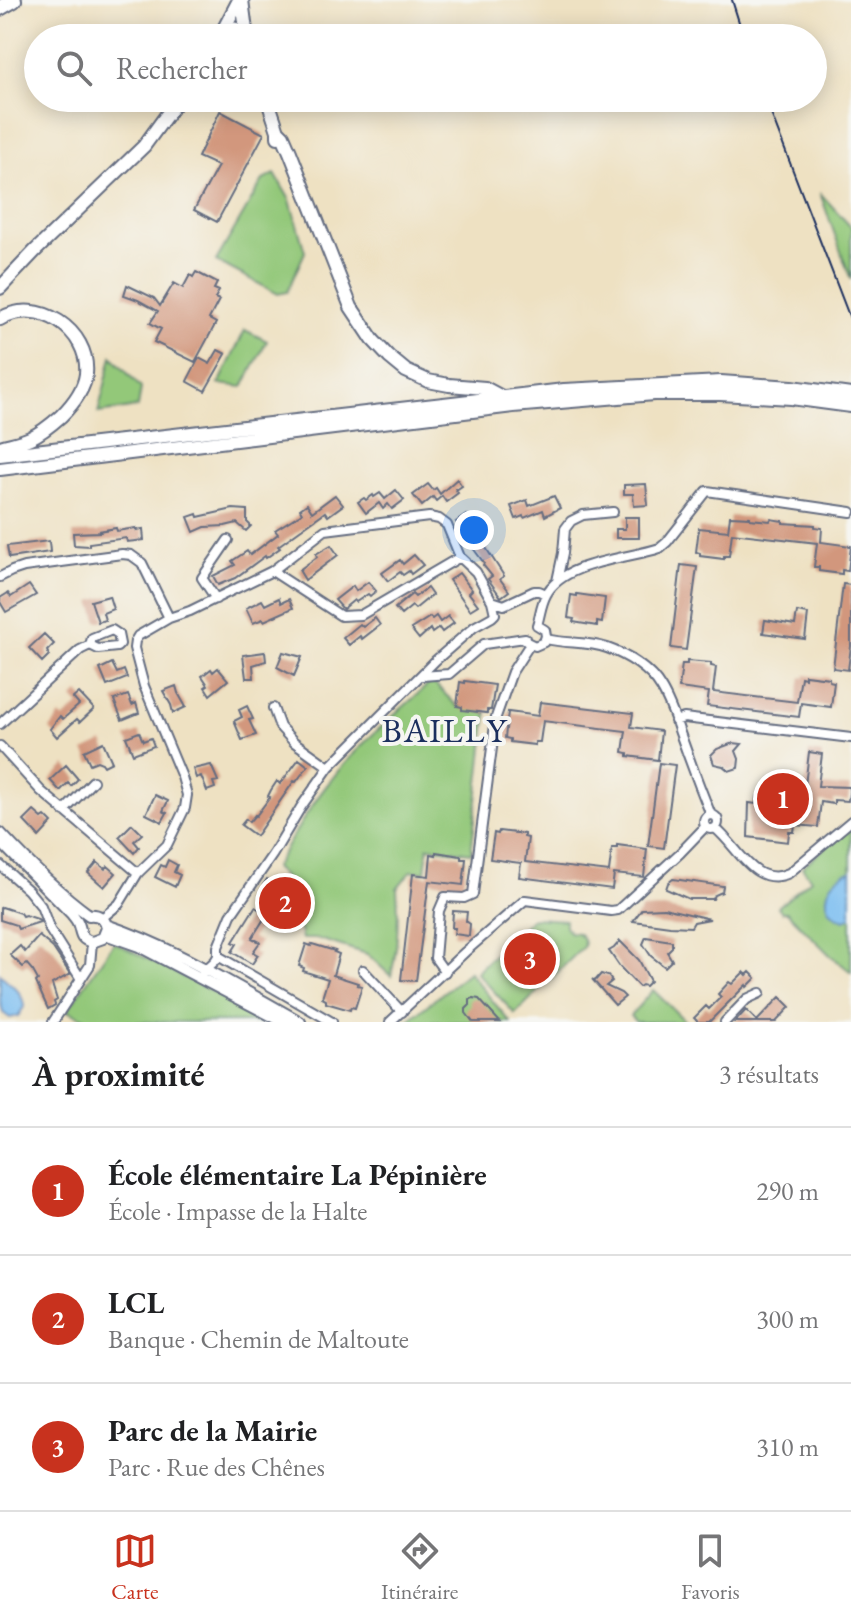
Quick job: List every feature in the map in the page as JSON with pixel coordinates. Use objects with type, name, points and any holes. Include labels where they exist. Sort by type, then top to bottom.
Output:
[{"type":"highway","points":[[0,8],[14,0]]},
{"type":"main road","points":[[230,24],[240,0]]},
{"type":"main road","points":[[240,0],[244,24]]},
{"type":"main road","points":[[0,288],[144,146],[169,112]]},
{"type":"main road","points":[[272,112],[351,307],[373,340],[406,371],[428,381],[485,388],[500,396]]},
{"type":"main road","points":[[0,319],[17,312],[36,311],[56,317],[71,331],[82,348],[86,372],[82,388],[71,406],[54,423],[31,438],[0,447]]},
{"type":"main road","points":[[0,455],[564,390],[721,382],[851,395]]},
{"type":"main road","points":[[0,469],[513,406],[654,394],[791,398],[851,406]]},
{"type":"street","points":[[445,972],[435,958],[439,911],[445,897],[464,898],[473,894],[496,717],[512,672],[528,641],[528,629],[537,625],[546,594],[557,581],[591,565],[660,548],[707,491],[851,512]]},
{"type":"street","points":[[557,581],[565,529],[571,521],[583,515],[613,512]]},
{"type":"street","points":[[0,841],[72,914],[79,925],[80,935],[87,941],[100,940],[105,926],[138,873],[167,845],[178,825],[187,795],[144,686],[134,648],[138,636],[169,618],[272,571],[325,530],[429,517],[439,519],[447,525],[460,557],[476,572],[492,601],[495,614],[474,627],[436,660],[329,767],[231,915],[218,947],[218,956],[202,973]]},
{"type":"street","points":[[216,599],[202,578],[228,540]]},
{"type":"street","points":[[0,577],[24,567],[131,555],[142,563],[169,618]]},
{"type":"street","points":[[272,571],[341,616],[351,617],[361,615],[460,557]]},
{"type":"street","points":[[492,601],[504,605],[534,591],[546,594]]},
{"type":"street","points":[[537,625],[545,630],[546,639]]},
{"type":"street","points":[[422,676],[449,674],[484,644],[528,641],[538,646],[546,639]]},
{"type":"street","points":[[390,1022],[525,900],[618,910],[718,822],[711,815],[661,687],[648,672],[634,661],[600,645],[546,639]]},
{"type":"street","points":[[0,724],[80,650],[90,645]]},
{"type":"street","points":[[273,708],[280,727],[294,742],[329,767]]},
{"type":"street","points":[[675,721],[684,718],[851,738]]},
{"type":"street","points":[[0,746],[41,791],[138,873]]},
{"type":"street","points":[[64,811],[93,781]]},
{"type":"street","points":[[710,828],[755,871],[779,877],[789,873],[851,821]]},
{"type":"street","points":[[0,833],[89,915]]},
{"type":"street","points":[[0,865],[41,906],[50,930],[81,979]]},
{"type":"street","points":[[79,925],[82,918],[94,914],[105,926],[139,946],[231,983],[300,1022]]},
{"type":"street","points":[[53,1022],[90,965],[92,942]]},
{"type":"street","points":[[218,956],[332,1022]]},
{"type":"street","points":[[231,983],[235,966]]},
{"type":"street","points":[[363,970],[402,1012]]},
{"type":"street","points":[[202,973],[284,1022]]},
{"type":"street","points":[[725,1022],[747,999],[760,993]]},
{"type":"green space","points":[[275,174],[290,200],[305,252],[287,292],[278,294],[216,261],[263,180]]},
{"type":"green space","points":[[820,193],[851,227],[851,280]]},
{"type":"green space","points":[[245,330],[267,341],[243,387],[219,384]]},
{"type":"green space","points":[[112,356],[141,388],[138,407],[98,413]]},
{"type":"green space","points":[[432,681],[457,706],[487,713],[471,853],[428,847],[425,872],[411,871],[397,888],[397,932],[391,976],[367,954],[319,939],[302,939],[297,919],[303,896],[274,868],[308,812],[342,766]]},
{"type":"green space","points":[[851,826],[851,972],[778,907],[811,879],[802,867]]},
{"type":"green space","points":[[532,918],[565,920],[569,932],[578,933],[584,946],[515,1014],[476,972]]},
{"type":"green space","points":[[114,942],[273,1022],[93,1022],[67,1011]]},
{"type":"green space","points":[[469,972],[510,1022],[406,1022]]},
{"type":"green space","points":[[653,990],[683,1022],[636,1022],[630,1016]]},
{"type":"water","points":[[851,871],[851,917],[845,920],[830,909],[827,894],[835,880]]},
{"type":"water","points":[[0,974],[21,997],[24,1007],[18,1016],[10,1018],[3,1013]]},
{"type":"building","points":[[220,112],[264,134],[217,222],[194,210],[218,166],[198,157]]},
{"type":"building","points":[[196,272],[217,283],[214,289],[219,291],[215,298],[219,300],[209,319],[216,323],[195,362],[154,342],[161,329],[150,323],[158,311],[124,295],[127,285],[154,298],[160,306],[174,283],[183,288],[190,275],[193,277]]},
{"type":"building","points":[[218,350],[226,354],[205,391],[187,381],[199,358],[210,364]]},
{"type":"building","points":[[457,479],[462,486],[456,490],[458,493],[446,502],[442,496],[436,501],[433,497],[422,506],[413,495],[428,484],[440,494]]},
{"type":"building","points":[[646,484],[648,505],[634,506],[633,494],[624,494],[624,485]]},
{"type":"building","points":[[396,490],[404,500],[392,509],[388,504],[383,509],[379,503],[366,513],[358,502],[380,493],[385,499]]},
{"type":"building","points":[[335,495],[343,505],[328,516],[325,512],[266,558],[218,585],[213,576],[235,565],[232,561],[247,551],[250,555],[278,534],[275,530],[302,513],[300,509],[307,504],[312,512]]},
{"type":"building","points":[[554,496],[560,508],[545,516],[543,510],[516,519],[511,506],[527,500],[529,506]]},
{"type":"building","points":[[233,509],[247,510],[247,522],[251,526],[246,531],[237,523],[205,527],[194,532],[188,517],[197,514],[198,517]]},
{"type":"building","points":[[466,515],[504,576],[500,579],[509,591],[501,597],[488,579],[492,576],[456,522]]},
{"type":"building","points":[[730,516],[822,528],[821,542],[851,546],[848,571],[842,570],[842,574],[819,571],[819,567],[814,567],[817,543],[732,533],[729,556],[724,556],[724,559],[700,556],[696,552],[699,528],[728,531]]},
{"type":"building","points":[[625,517],[639,517],[639,538],[616,538],[616,529],[625,529]]},
{"type":"building","points":[[116,528],[117,531],[143,529],[144,540],[127,542],[126,538],[89,543],[89,546],[74,545],[73,533]]},
{"type":"building","points":[[49,541],[50,552],[9,558],[7,546]]},
{"type":"building","points":[[331,545],[338,555],[305,580],[299,570]]},
{"type":"building","points":[[414,555],[423,565],[411,574],[409,571],[403,575],[400,572],[388,581],[382,573],[400,560],[403,564]]},
{"type":"building","points":[[681,565],[697,567],[686,650],[671,648]]},
{"type":"building","points":[[459,573],[472,590],[469,593],[478,605],[470,610],[449,580]]},
{"type":"building","points":[[368,582],[376,591],[370,596],[368,594],[356,602],[354,600],[343,609],[335,600],[353,586],[356,591]]},
{"type":"building","points":[[843,584],[851,585],[848,670],[833,668]]},
{"type":"building","points":[[29,585],[36,595],[6,612],[0,598],[8,593],[11,597]]},
{"type":"building","points":[[427,588],[432,595],[415,609],[412,606],[401,615],[395,608],[412,594],[415,597]]},
{"type":"building","points":[[571,595],[605,598],[602,623],[597,622],[597,626],[573,622],[574,619],[568,618]]},
{"type":"building","points":[[109,596],[113,609],[103,613],[105,620],[98,622],[91,601]]},
{"type":"building","points":[[279,598],[281,603],[289,599],[293,608],[253,623],[246,608],[262,600],[265,605]]},
{"type":"building","points":[[797,612],[808,614],[805,639],[763,633],[765,620],[795,625]]},
{"type":"building","points":[[436,616],[440,622],[448,616],[454,623],[442,632],[439,628],[432,633],[430,629],[419,639],[411,629]]},
{"type":"building","points":[[375,618],[380,625],[362,639],[360,636],[349,645],[343,638],[360,624],[363,627]]},
{"type":"building","points":[[44,634],[54,644],[42,662],[29,648]]},
{"type":"building","points":[[265,652],[266,661],[253,665],[254,678],[246,678],[243,655]]},
{"type":"building","points":[[283,652],[302,657],[294,676],[277,667]]},
{"type":"building","points":[[687,661],[711,663],[716,667],[713,692],[797,702],[801,677],[829,678],[834,682],[831,707],[801,703],[799,717],[707,706],[709,692],[679,688],[682,664],[687,664]]},
{"type":"building","points":[[112,663],[117,673],[124,670],[127,678],[107,686],[100,669]]},
{"type":"building","points":[[218,668],[228,680],[210,695],[202,676]]},
{"type":"building","points":[[460,682],[495,685],[491,710],[487,713],[462,710],[457,706]]},
{"type":"building","points":[[176,686],[186,707],[173,713],[163,691]]},
{"type":"building","points":[[79,693],[94,709],[57,737],[50,729],[60,716],[63,719],[79,705],[73,698]]},
{"type":"building","points":[[128,695],[132,705],[136,703],[139,713],[122,720],[114,700]]},
{"type":"building","points":[[540,702],[633,713],[631,727],[661,731],[658,760],[628,756],[623,752],[626,731],[543,721],[540,742],[535,742],[535,745],[510,742],[505,738],[508,712],[538,716]]},
{"type":"building","points":[[247,706],[256,735],[242,740],[234,721],[242,717],[239,710]]},
{"type":"building","points":[[139,732],[143,741],[151,738],[154,746],[133,754],[126,737]]},
{"type":"building","points":[[103,742],[112,762],[104,766],[97,761],[90,764],[84,751]]},
{"type":"building","points":[[733,743],[742,744],[736,751],[738,768],[729,771],[714,764],[711,755]]},
{"type":"building","points":[[809,752],[822,754],[818,786],[850,787],[848,801],[834,800],[834,804],[821,802],[818,827],[795,825],[794,832],[789,832],[788,842],[748,837],[749,803],[756,804],[758,795],[803,802]]},
{"type":"building","points":[[299,759],[308,766],[256,836],[241,825],[246,819],[249,822],[256,816],[277,781],[280,784]]},
{"type":"building","points":[[659,763],[675,765],[664,848],[648,846]]},
{"type":"building","points":[[66,765],[78,779],[60,791],[50,780]]},
{"type":"building","points":[[211,765],[218,781],[213,782],[215,788],[207,791],[201,776],[196,778],[193,769]]},
{"type":"building","points":[[155,795],[168,801],[162,822],[146,814]]},
{"type":"building","points":[[34,811],[52,823],[39,837],[24,821]]},
{"type":"building","points":[[132,824],[142,834],[134,841],[139,847],[134,853],[119,837]]},
{"type":"building","points":[[499,831],[524,834],[528,838],[525,862],[609,872],[612,848],[617,848],[617,845],[647,849],[644,877],[614,874],[612,889],[519,877],[521,863],[490,859],[494,833],[498,834]]},
{"type":"building","points":[[436,852],[466,859],[463,885],[429,881],[416,981],[401,980],[413,874],[429,876],[431,854],[436,855]]},
{"type":"building","points":[[168,860],[177,865],[174,872],[180,875],[175,887],[155,877],[161,865],[165,867]]},
{"type":"building","points":[[97,862],[116,873],[104,887],[88,873]]},
{"type":"building","points":[[267,879],[300,898],[293,910],[262,892]]},
{"type":"building","points":[[673,879],[723,886],[722,892],[713,899],[689,899],[666,889]]},
{"type":"building","points":[[2,907],[40,922],[18,929],[16,925],[0,920]]},
{"type":"building","points":[[255,907],[267,914],[252,938],[260,942],[253,952],[258,955],[252,964],[232,952],[237,944],[233,942]]},
{"type":"building","points":[[664,908],[710,919],[694,922],[691,927],[633,921],[642,909]]},
{"type":"building","points":[[453,911],[467,912],[469,936],[454,934]]},
{"type":"building","points":[[39,936],[53,948],[70,974],[52,984],[57,1000],[48,1009],[33,971],[27,964],[23,967],[10,955],[20,946],[25,952]]},
{"type":"building","points":[[646,937],[672,941],[672,947],[667,952],[672,960],[665,967],[651,956],[643,944]]},
{"type":"building","points":[[620,941],[639,960],[650,981],[645,986],[639,987],[609,951]]},
{"type":"building","points":[[306,944],[339,954],[333,975],[362,986],[355,1008],[351,1007],[350,1010],[326,1003],[322,998],[328,979],[303,971],[304,968],[299,966]]},
{"type":"building","points":[[744,972],[747,975],[750,972],[756,978],[709,1022],[698,1022],[694,1018],[706,1006],[709,1009],[721,997],[718,994],[729,982],[732,984]]},
{"type":"building","points":[[601,974],[612,981],[606,986],[625,997],[615,1005],[592,979],[595,981]]},
{"type":"building","points":[[780,997],[790,1007],[776,1022],[735,1022],[746,1010],[757,1021]]},
{"type":"building","points":[[473,998],[479,999],[500,1022],[473,1022],[466,1009]]},
{"type":"tram line","points":[[732,0],[740,24]]},
{"type":"tram line","points":[[770,112],[851,321]]},
{"type":"place","name":"École élémentaire La Pépinière","points":[[783,799]]},
{"type":"place","name":"LCL","points":[[285,903]]},
{"type":"place","name":"Parc de la Mairie","points":[[530,959]]},
{"type":"district","name":"BAILLY","points":[[445,730]]}]
